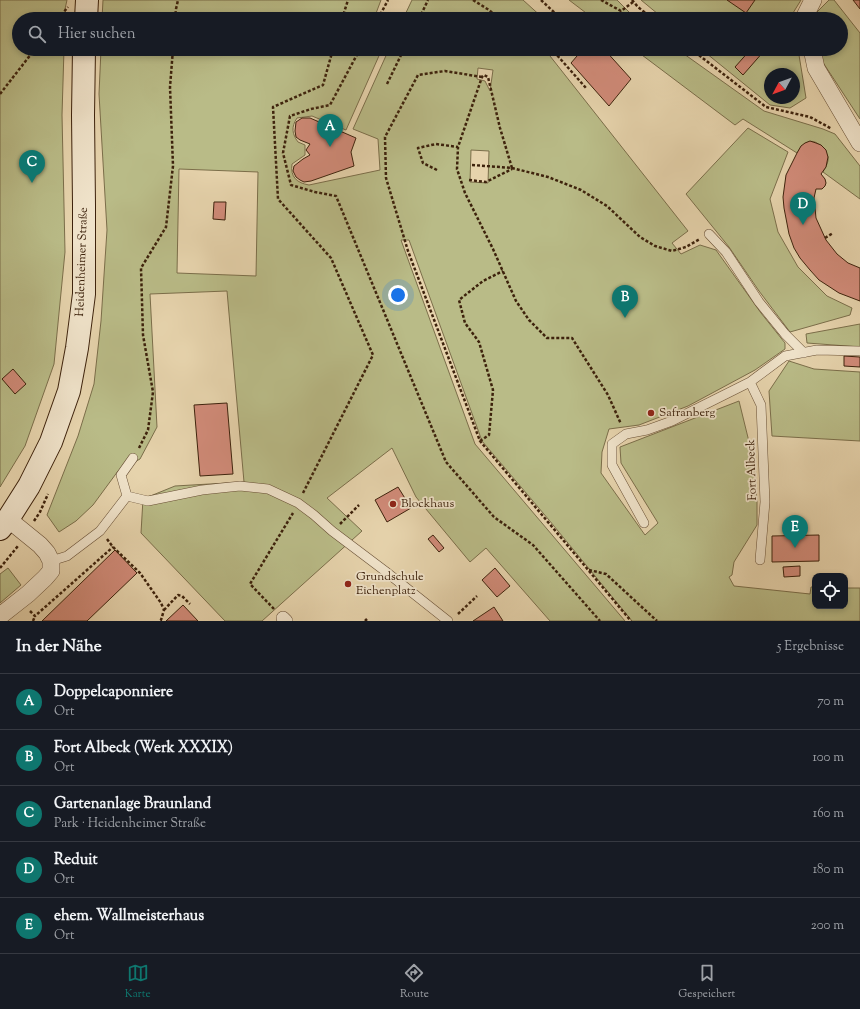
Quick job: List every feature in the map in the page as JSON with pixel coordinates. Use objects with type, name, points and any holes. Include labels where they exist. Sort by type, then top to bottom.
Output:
[{"type":"main road","points":[[86,12],[87,0]]},
{"type":"main road","name":"Heidenheimer Straße","points":[[4,524],[29,486],[51,442],[69,391],[77,348],[84,294],[84,56]]},
{"type":"street","points":[[807,12],[813,0]]},
{"type":"street","points":[[813,56],[816,68],[860,143]]},
{"type":"street","points":[[0,616],[22,599],[51,571],[51,560],[40,545],[4,524]]},
{"type":"lane","points":[[709,234],[726,252],[768,313],[785,334],[804,353]]},
{"type":"lane","points":[[644,523],[612,465],[612,444],[626,434],[647,430],[672,421],[750,382],[785,356],[818,350],[860,351]]},
{"type":"lane","name":"Fort Albeck","points":[[750,382],[761,405],[765,502],[760,560]]},
{"type":"lane","points":[[127,496],[121,475],[133,458]]},
{"type":"lane","points":[[127,496],[148,501],[202,490],[240,486],[268,489],[298,503],[385,571],[452,618]]},
{"type":"lane","points":[[51,560],[67,556],[100,531],[127,496]]},
{"type":"path","points":[[176,12],[178,0]]},
{"type":"path","points":[[344,12],[348,0]]},
{"type":"path","points":[[382,12],[388,0]]},
{"type":"path","points":[[422,12],[428,0]]},
{"type":"path","points":[[473,0],[491,12]]},
{"type":"path","points":[[541,0],[554,12]]},
{"type":"path","points":[[601,0],[621,11],[633,1],[646,12]]},
{"type":"path","points":[[0,94],[30,56]]},
{"type":"path","points":[[133,458],[148,430],[153,392],[143,335],[141,268],[166,228],[173,166],[170,87],[172,56]]},
{"type":"path","points":[[284,619],[250,584],[298,503],[373,355],[331,258],[278,199],[273,107],[323,85],[331,56]]},
{"type":"path","points":[[356,56],[330,105],[290,116],[283,153],[292,185],[315,192],[336,196],[446,462],[494,517],[533,545],[600,621]]},
{"type":"path","points":[[387,84],[401,56]]},
{"type":"path","points":[[558,56],[586,88]]},
{"type":"path","points":[[699,56],[766,107],[810,117],[836,131]]},
{"type":"path","points":[[482,78],[445,72],[418,75],[386,137],[386,178],[408,250],[480,441],[631,621]]},
{"type":"path","points":[[512,168],[500,128],[488,78],[484,74],[458,147],[457,169],[465,193],[516,301],[529,320],[547,338],[572,338],[608,395],[626,434]]},
{"type":"path","points":[[437,170],[423,163],[418,148],[436,144],[458,147]]},
{"type":"path","points":[[472,165],[512,168],[548,177],[581,190],[607,206],[640,237],[655,246],[672,251],[686,247],[709,234]]},
{"type":"path","points":[[469,180],[486,182],[512,168]]},
{"type":"path","points":[[825,238],[833,233]]},
{"type":"path","points":[[480,441],[490,435],[493,390],[479,342],[465,323],[459,300],[483,281],[503,271]]},
{"type":"path","points":[[332,531],[359,505]]},
{"type":"path","points":[[34,621],[35,616],[115,548],[140,573],[161,603],[164,610]]},
{"type":"path","points":[[588,570],[606,574],[657,621]]},
{"type":"path","points":[[160,621],[164,610],[178,595],[182,596],[190,604]]},
{"type":"path","points":[[452,618],[477,596]]},
{"type":"path","points":[[22,599],[35,616]]},
{"type":"green space","points":[[0,0],[67,0],[65,12],[12,12],[12,56],[64,56],[62,115],[65,252],[54,364],[25,446],[0,487]]},
{"type":"green space","points":[[103,0],[381,0],[376,12],[102,12]]},
{"type":"green space","points":[[412,0],[523,0],[536,12],[406,12]]},
{"type":"green space","points":[[569,0],[617,0],[629,12],[585,12]]},
{"type":"green space","points":[[641,0],[801,0],[794,12],[656,12]]},
{"type":"green space","points":[[829,0],[834,0],[843,12],[817,12]]},
{"type":"green space","points":[[848,18],[860,33],[860,119],[822,61],[821,56],[848,56]]},
{"type":"green space","points":[[101,56],[379,56],[346,130],[312,116],[297,118],[295,121],[293,133],[298,142],[305,145],[305,155],[292,164],[292,172],[295,179],[301,183],[309,185],[380,170],[378,139],[353,129],[386,56],[550,56],[688,231],[672,243],[681,254],[700,245],[716,250],[761,313],[785,343],[785,349],[755,370],[688,406],[639,425],[609,429],[602,452],[601,473],[645,535],[658,523],[621,463],[620,447],[739,401],[753,458],[757,501],[757,525],[734,562],[732,575],[729,577],[734,586],[810,594],[812,587],[812,609],[848,609],[848,588],[860,588],[860,621],[632,621],[482,441],[409,240],[401,240],[475,444],[625,621],[550,621],[486,548],[470,562],[416,497],[392,448],[327,498],[362,531],[262,621],[225,621],[141,533],[143,499],[175,486],[244,482],[227,291],[150,294],[157,427],[140,459],[118,471],[93,505],[76,521],[59,532],[47,515],[78,436],[94,384],[101,321],[107,230],[99,94]],"holes":[[[478,68],[493,70],[490,91],[485,81],[477,79]],[[471,150],[489,151],[488,183],[470,182]],[[179,169],[258,172],[256,276],[177,273]]]},
{"type":"green space","points":[[643,56],[687,56],[764,111],[835,134],[860,166],[860,199],[823,172],[828,157],[821,146],[817,143],[810,142],[803,145],[797,153],[743,119],[735,125]]},
{"type":"green space","points":[[710,56],[799,56],[806,98],[800,102],[800,68],[764,68],[764,100]]},
{"type":"green space","points":[[769,104],[796,104],[790,108]]},
{"type":"green space","points":[[748,128],[788,152],[770,199],[778,232],[798,267],[827,296],[852,308],[850,315],[790,332],[759,291],[729,247],[686,194]]},
{"type":"green space","points":[[860,324],[860,347],[807,343],[806,334]]},
{"type":"green space","points":[[789,361],[814,369],[860,372],[860,441],[772,436],[769,391]]},
{"type":"green space","points":[[8,568],[21,585],[0,603],[0,574]]},
{"type":"building","points":[[727,0],[755,0],[747,12]]},
{"type":"building","points":[[853,0],[860,0],[860,9]]},
{"type":"building","points":[[577,56],[610,56],[631,79],[609,106],[571,63]]},
{"type":"building","points":[[745,56],[760,56],[743,75],[735,67]]},
{"type":"building","points":[[302,118],[310,118],[356,138],[351,152],[354,166],[311,181],[304,182],[296,177],[293,171],[294,166],[310,155],[306,150],[310,144],[296,137],[296,122]]},
{"type":"building","points":[[810,141],[821,145],[826,150],[828,157],[826,167],[821,174],[825,179],[825,186],[822,189],[816,189],[814,198],[816,218],[826,240],[837,254],[848,263],[860,268],[860,301],[839,293],[819,280],[800,258],[794,248],[789,234],[783,197],[786,175],[801,146]]},
{"type":"building","points":[[214,202],[226,202],[225,220],[213,219]]},
{"type":"building","points":[[844,356],[860,357],[860,367],[844,366]]},
{"type":"building","points":[[13,369],[26,384],[15,394],[2,379]]},
{"type":"building","points":[[227,403],[233,474],[200,476],[194,405]]},
{"type":"building","name":"Blockhaus","points":[[398,487],[411,508],[387,522],[375,500]]},
{"type":"building","points":[[433,535],[444,548],[439,552],[428,539]]},
{"type":"building","points":[[819,535],[819,561],[772,562],[772,536]]},
{"type":"building","points":[[115,550],[137,573],[87,621],[42,621]]},
{"type":"building","points":[[800,566],[800,576],[784,577],[783,567]]},
{"type":"building","points":[[495,568],[510,586],[497,597],[482,580]]},
{"type":"building","points":[[183,605],[198,621],[166,621]]},
{"type":"building","points":[[494,607],[503,621],[473,621]]},
{"type":"place","name":"Doppelcaponniere","points":[[330,147]]},
{"type":"place","name":"Gartenanlage Braunland","points":[[32,183]]},
{"type":"place","name":"Reduit","points":[[803,225]]},
{"type":"place","name":"Fort Albeck (Werk XXXIX)","points":[[625,318]]},
{"type":"place","name":"Safranberg","points":[[651,413]]},
{"type":"place","name":"Blockhaus","points":[[393,504]]},
{"type":"place","name":"ehem. Wallmeisterhaus","points":[[795,548]]},
{"type":"place","name":"Grundschule Eichenplatz","points":[[348,584]]}]
